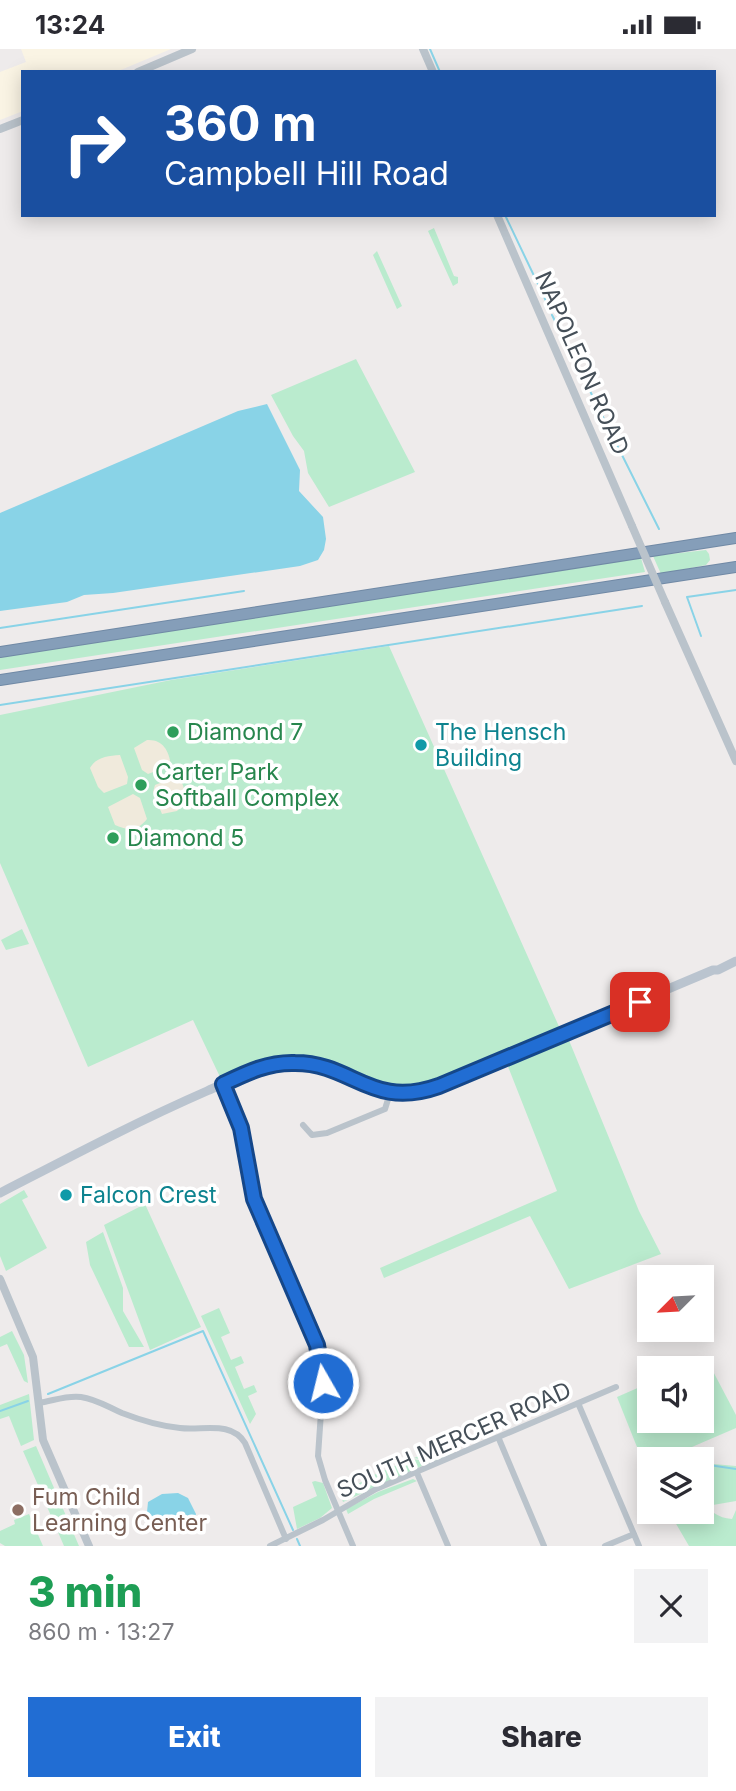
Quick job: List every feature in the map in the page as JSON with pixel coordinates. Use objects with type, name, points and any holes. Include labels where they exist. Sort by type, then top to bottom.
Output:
[{"type":"highway","points":[[0,650],[736,538]]},
{"type":"highway","points":[[0,682],[736,567]]},
{"type":"main road","points":[[0,1193],[114,1134],[255,1069],[297,1063],[323,1067],[371,1089],[390,1093],[413,1093],[439,1086],[713,970],[736,955]]},
{"type":"main road","points":[[713,970],[718,971],[736,961]]},
{"type":"street","points":[[143,70],[192,49]]},
{"type":"street","points":[[423,49],[432,70]]},
{"type":"street","points":[[0,129],[21,121]]},
{"type":"street","name":"NAPOLEON ROAD","points":[[498,217],[736,761]]},
{"type":"street","points":[[223,1084],[241,1128],[254,1199],[260,1216],[317,1345],[323,1383],[318,1456],[353,1546]]},
{"type":"street","points":[[303,1125],[312,1135],[327,1133],[381,1111],[388,1105],[390,1093]]},
{"type":"street","points":[[0,1279],[33,1357],[43,1440],[89,1546]]},
{"type":"street","name":"SOUTH MERCER ROAD","points":[[270,1546],[376,1489],[616,1387]]},
{"type":"street","points":[[38,1403],[77,1397],[93,1400],[131,1417],[165,1426],[233,1430],[245,1443],[286,1539]]},
{"type":"street","points":[[578,1403],[639,1546]]},
{"type":"street","points":[[499,1439],[544,1546]]},
{"type":"street","points":[[417,1473],[448,1546]]},
{"type":"street","points":[[605,1546],[634,1534]]},
{"type":"shaded area","points":[[21,49],[171,49],[121,70],[21,70],[21,112],[0,120],[0,72],[26,62]]},
{"type":"green space","points":[[434,228],[454,276],[458,277],[458,283],[453,286],[428,231]]},
{"type":"green space","points":[[377,251],[402,306],[397,309],[373,255]]},
{"type":"green space","points":[[356,359],[415,472],[329,507],[308,473],[304,451],[271,395]]},
{"type":"green space","points":[[706,550],[710,560],[706,565],[661,574],[653,556]]},
{"type":"green space","points":[[641,558],[645,572],[0,670],[0,656]]},
{"type":"green space","points":[[389,646],[561,1031],[432,1085],[383,1088],[327,1065],[304,1059],[271,1057],[221,1079],[193,1020],[88,1067],[0,863],[0,715],[171,680]]},
{"type":"green space","points":[[22,929],[29,944],[6,950],[1,940]]},
{"type":"green space","points":[[566,1033],[639,1211],[661,1254],[569,1289],[530,1216],[384,1278],[380,1268],[557,1191],[505,1059]]},
{"type":"green space","points":[[24,1190],[28,1197],[22,1200],[47,1248],[6,1271],[0,1256],[0,1204]]},
{"type":"green space","points":[[145,1204],[201,1327],[150,1350],[104,1225]]},
{"type":"green space","points":[[103,1232],[123,1288],[123,1311],[144,1347],[129,1347],[90,1265],[86,1242]]},
{"type":"green space","points":[[219,1308],[230,1333],[221,1337],[231,1360],[241,1356],[244,1363],[235,1367],[244,1389],[254,1385],[257,1392],[248,1396],[256,1414],[250,1424],[201,1316]]},
{"type":"green space","points":[[12,1331],[24,1355],[28,1383],[24,1381],[7,1344],[0,1347],[0,1337]]},
{"type":"green space","points":[[714,1373],[736,1415],[736,1428],[692,1447],[637,1447],[617,1397],[637,1388],[637,1433],[714,1433]]},
{"type":"green space","points":[[29,1394],[34,1440],[21,1446],[9,1416],[0,1419],[0,1405]]},
{"type":"green space","points":[[449,1443],[452,1454],[423,1465],[420,1459],[414,1458]]},
{"type":"green space","points":[[36,1446],[79,1546],[64,1546],[45,1502],[55,1496],[55,1492],[41,1492],[23,1451]]},
{"type":"green space","points":[[411,1459],[419,1460],[422,1466],[343,1502],[341,1495],[369,1477]]},
{"type":"green space","points":[[714,1464],[736,1466],[736,1501],[714,1505]]},
{"type":"green space","points":[[413,1479],[417,1481],[374,1499],[348,1514],[346,1509],[378,1492]]},
{"type":"green space","points":[[312,1482],[323,1483],[332,1508],[320,1518],[297,1529],[293,1507],[317,1496]]},
{"type":"green space","points":[[736,1510],[736,1546],[689,1546],[676,1524],[714,1524],[714,1513],[732,1519]]},
{"type":"green space","points":[[29,1514],[43,1546],[5,1546],[0,1543],[0,1531],[15,1524],[14,1520]]},
{"type":"sand","points":[[147,740],[153,740],[164,747],[171,765],[148,774],[142,770],[134,748]]},
{"type":"sand","points":[[120,755],[128,777],[127,784],[104,793],[98,787],[90,768],[99,759]]},
{"type":"sand","points":[[178,776],[184,789],[183,803],[177,811],[162,814],[153,792],[155,785]]},
{"type":"sand","points":[[133,794],[140,798],[147,819],[133,829],[115,825],[108,807]]},
{"type":"water","points":[[267,404],[300,470],[299,491],[323,517],[326,539],[318,560],[300,566],[84,595],[67,602],[0,611],[0,513],[238,411]]},
{"type":"water","points":[[178,1493],[188,1498],[195,1517],[166,1530],[154,1526],[147,1512],[148,1502],[162,1494]]},
{"type":"waterway","points":[[430,49],[439,70]]},
{"type":"waterway","points":[[506,217],[547,303]]},
{"type":"waterway","points":[[552,315],[659,529]]},
{"type":"waterway","points":[[701,636],[687,597],[736,590]]},
{"type":"waterway","points":[[0,628],[244,591]]},
{"type":"waterway","points":[[0,705],[642,606]]},
{"type":"waterway","points":[[48,1394],[203,1331],[293,1530]]},
{"type":"waterway","points":[[0,1411],[28,1401]]},
{"type":"waterway","points":[[714,1466],[736,1469]]},
{"type":"waterway","points":[[44,1499],[54,1494]]},
{"type":"waterway","points":[[297,1539],[300,1546]]},
{"type":"place","name":"Diamond 7","points":[[173,732]]},
{"type":"place","name":"The Hensch Building","points":[[421,745]]},
{"type":"place","name":"Carter Park Softball Complex","points":[[141,785]]},
{"type":"place","name":"Diamond 5","points":[[113,838]]},
{"type":"place","name":"Falcon Crest","points":[[66,1195]]},
{"type":"place","name":"Fum Child Learning Center","points":[[18,1510]]},
{"type":"route","points":[[323,1383],[317,1345],[254,1199],[241,1128],[223,1084],[255,1069],[297,1063],[323,1067],[359,1084],[386,1092],[404,1094],[426,1091],[640,1002]]}]
